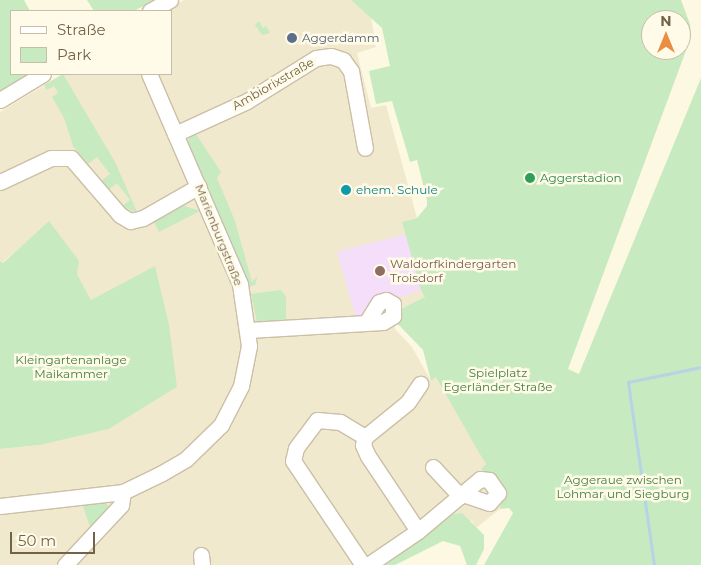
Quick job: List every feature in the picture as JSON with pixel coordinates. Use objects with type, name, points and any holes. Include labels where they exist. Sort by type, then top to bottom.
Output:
[{"type":"street","points":[[152,10],[170,0]]},
{"type":"street","name":"Ambiorixstraße","points":[[175,134],[247,101],[316,58],[331,56],[343,60],[351,71],[364,148]]},
{"type":"street","points":[[0,100],[41,75]]},
{"type":"street","name":"Marienburgstraße","points":[[0,506],[123,492],[186,459],[221,425],[235,402],[245,374],[248,330],[240,284],[149,75]]},
{"type":"street","points":[[0,182],[51,158],[71,158],[120,215],[130,221],[143,218],[199,186]]},
{"type":"street","points":[[248,330],[367,321]]},
{"type":"street","points":[[418,531],[368,456],[363,445],[365,437],[408,402],[420,384]]},
{"type":"street","points":[[364,565],[293,461],[296,448],[317,420],[340,422],[365,437]]},
{"type":"street","points":[[368,565],[418,531],[461,495],[433,467]]},
{"type":"street","points":[[65,565],[121,505],[123,492]]},
{"type":"shaded area","points":[[184,0],[358,0],[370,11],[376,47],[357,53],[371,108],[386,105],[417,218],[403,222],[426,297],[393,313],[395,329],[412,347],[431,381],[436,376],[486,464],[482,469],[504,490],[500,509],[476,528],[472,521],[442,522],[385,565],[0,565],[0,449],[40,445],[109,429],[177,387],[91,300],[49,222],[2,263],[0,261],[0,112],[61,75],[172,75],[172,10],[167,10]]},
{"type":"shaded area","name":"Waldorfkindergarten Troisdorf","points":[[410,233],[421,290],[396,299],[396,294],[380,297],[361,315],[355,315],[337,252]]},
{"type":"green space","points":[[0,0],[24,0],[29,10],[10,10],[10,75],[26,75],[0,91]]},
{"type":"green space","points":[[87,0],[155,0],[136,10],[93,10]]},
{"type":"green space","points":[[351,0],[681,0],[685,10],[641,10],[641,60],[682,60],[568,369],[579,374],[701,78],[701,565],[484,565],[513,513],[509,508],[500,509],[503,490],[481,469],[486,464],[436,377],[431,381],[423,350],[394,320],[397,311],[425,297],[421,290],[402,222],[417,218],[427,206],[427,200],[417,160],[410,162],[392,101],[376,104],[369,71],[390,66],[382,28]]},
{"type":"green space","points":[[259,21],[263,28],[266,26],[270,33],[262,35],[255,25]]},
{"type":"green space","points":[[64,75],[115,162],[137,212],[121,207],[130,200],[117,183],[108,190],[101,181],[110,174],[97,157],[88,164],[73,146],[64,118],[52,97],[58,93],[54,86],[47,90],[44,85]]},
{"type":"green space","points":[[196,134],[221,172],[217,178],[235,221],[252,282],[258,276],[255,285],[249,287],[187,143],[190,136]]},
{"type":"green space","points":[[182,205],[200,211],[159,232],[153,220]]},
{"type":"green space","name":"Kleingartenanlage Maikammer","points":[[49,221],[79,261],[77,274],[91,300],[155,266],[169,325],[177,387],[109,429],[40,445],[0,449],[0,261],[3,263]]},
{"type":"green space","points":[[281,290],[286,297],[286,321],[257,322],[251,294]]},
{"type":"green space","points":[[104,501],[109,507],[90,527],[82,503]]},
{"type":"green space","points":[[462,513],[484,535],[484,549],[476,565],[467,565],[460,546],[443,541],[395,565],[385,565],[454,514]]},
{"type":"waterway","points":[[654,565],[628,382],[701,367]]},
{"type":"place","name":"Aggerdamm","points":[[292,38]]},
{"type":"place","name":"Aggerstadion","points":[[530,178]]},
{"type":"place","name":"ehem. Schule","points":[[346,190]]},
{"type":"place","name":"Waldorfkindergarten Troisdorf","points":[[380,271]]},
{"type":"park label","name":"Spielplatz Egerländer Straße","points":[[498,380]]},
{"type":"park label","name":"Aggeraue zwischen Lohmar und Siegburg","points":[[623,487]]}]
